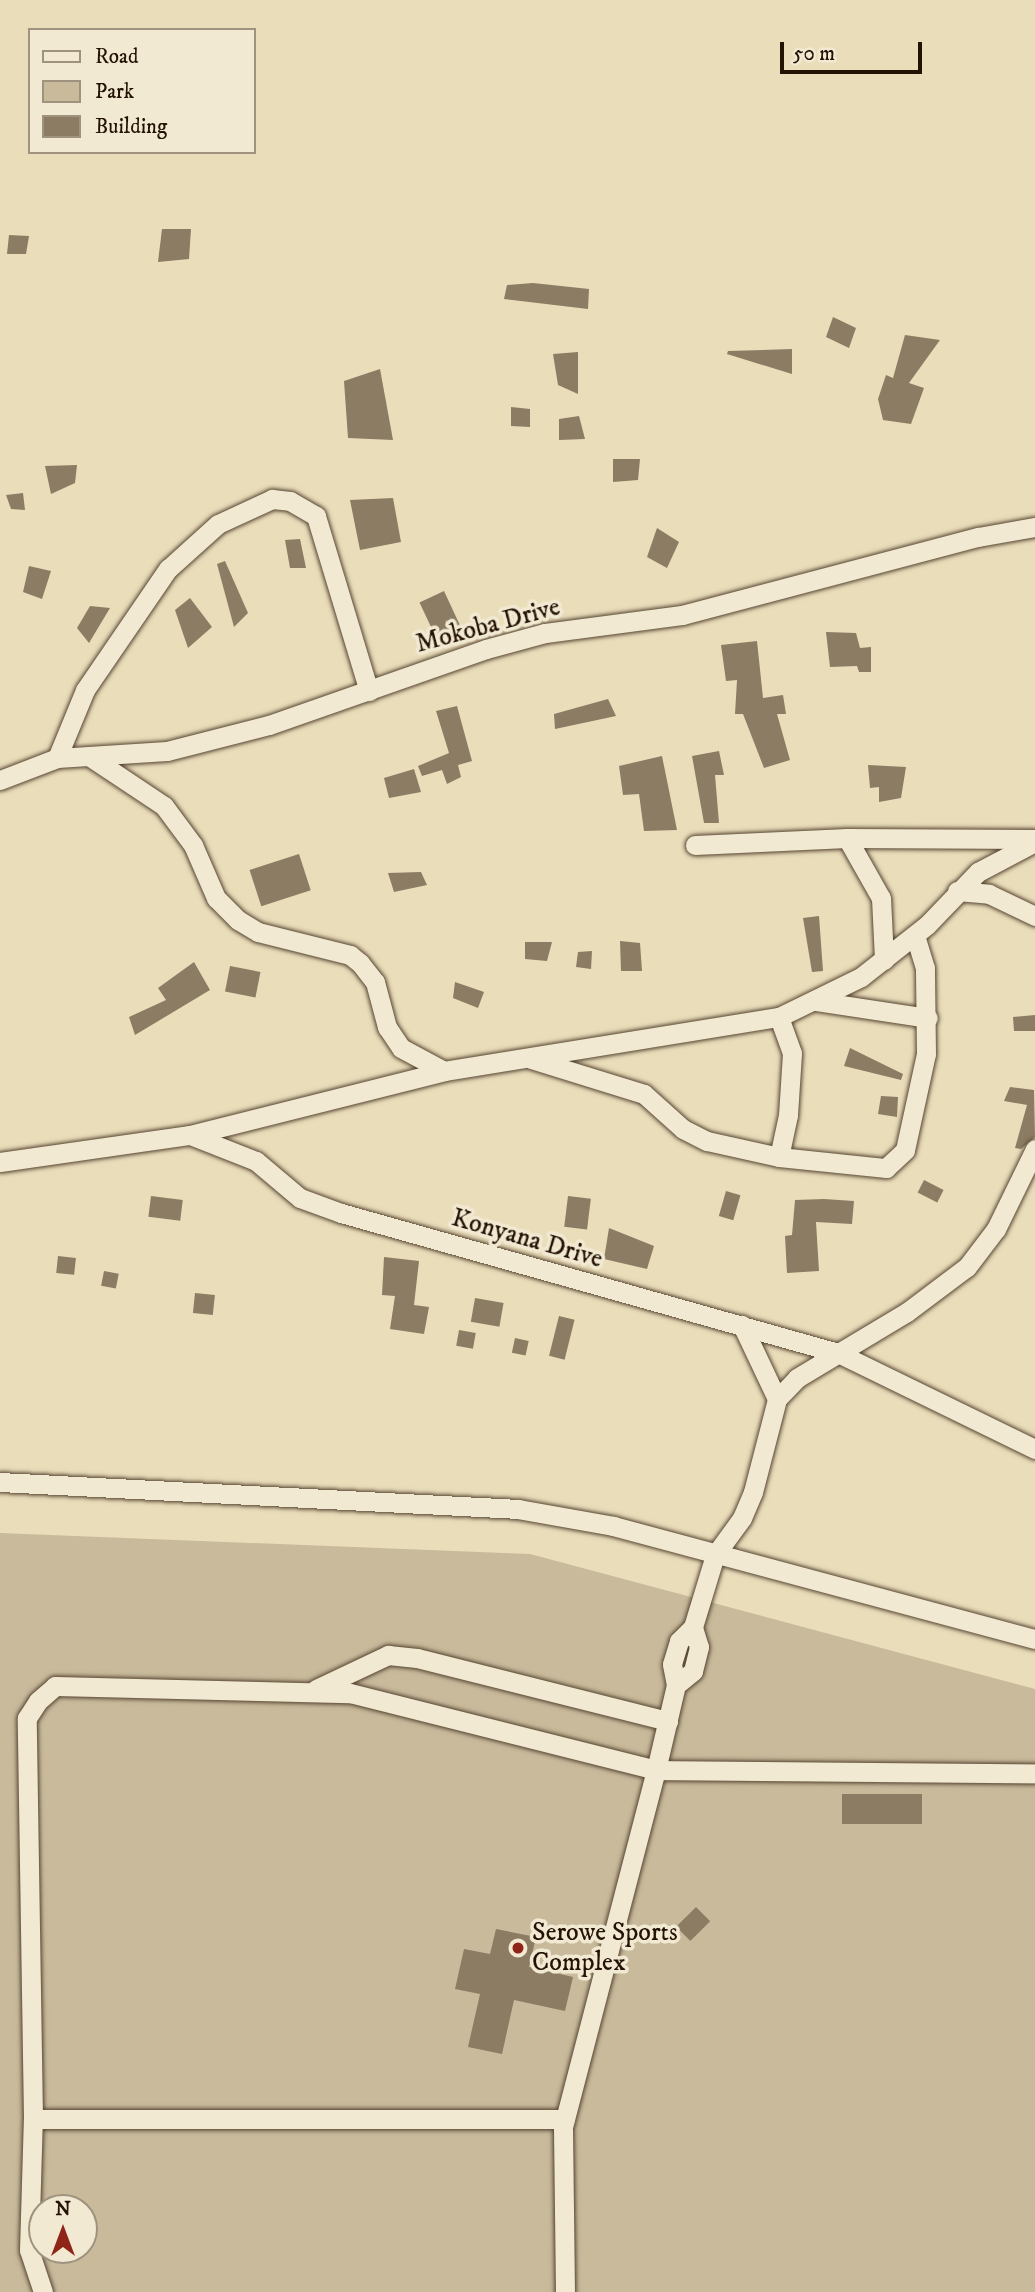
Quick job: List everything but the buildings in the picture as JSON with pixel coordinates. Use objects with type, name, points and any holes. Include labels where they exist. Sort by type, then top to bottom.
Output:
[{"type":"street","points":[[57,758],[85,690],[168,569],[218,524],[272,499],[290,500],[316,516],[369,691]]},
{"type":"street","name":"Mokoba Drive","points":[[0,780],[57,758],[167,751],[269,725],[485,649],[545,633],[682,615],[978,537],[1035,527]]},
{"type":"street","points":[[89,756],[164,807],[193,845],[216,898],[238,920],[258,932],[350,955],[360,963],[375,982],[387,1027],[401,1048],[444,1071]]},
{"type":"street","points":[[847,838],[881,898],[884,960]]},
{"type":"street","points":[[695,845],[847,838],[1035,841]]},
{"type":"street","points":[[190,1135],[444,1071],[779,1017],[816,1001],[884,960],[915,935],[957,891],[990,864],[1035,841]]},
{"type":"street","points":[[957,891],[989,894],[1035,916]]},
{"type":"street","points":[[527,1058],[644,1094],[683,1129],[707,1141],[779,1157],[886,1168],[896,1163],[905,1150],[926,1054],[928,1018],[925,968],[915,935]]},
{"type":"street","points":[[816,1001],[928,1018]]},
{"type":"street","points":[[779,1017],[792,1053],[788,1115],[779,1157]]},
{"type":"street","name":"Konyana Drive","points":[[0,1162],[190,1135],[256,1160],[300,1198],[341,1213],[838,1353],[1035,1449]]},
{"type":"street","points":[[565,2292],[565,2119],[668,1721],[676,1685],[672,1664],[679,1641],[693,1627],[715,1555],[742,1518],[753,1492],[777,1399],[797,1378],[907,1312],[967,1267],[996,1229],[1035,1149]]},
{"type":"street","points":[[742,1325],[777,1399]]},
{"type":"street","points":[[0,1482],[518,1509],[612,1526],[1035,1639]]},
{"type":"street","points":[[312,1691],[388,1655],[668,1721]]},
{"type":"street","points":[[43,2292],[29,2250],[33,2119],[27,1718],[38,1701],[55,1686],[350,1693],[656,1770],[1035,1773]]},
{"type":"street","points":[[33,2119],[565,2119]]},
{"type":"green space","name":"Serowe Sports Complex","points":[[0,1533],[530,1554],[1035,1689],[1035,2292],[0,2292]]},
{"type":"place","name":"Serowe Sports Complex","points":[[518,1948]]}]
